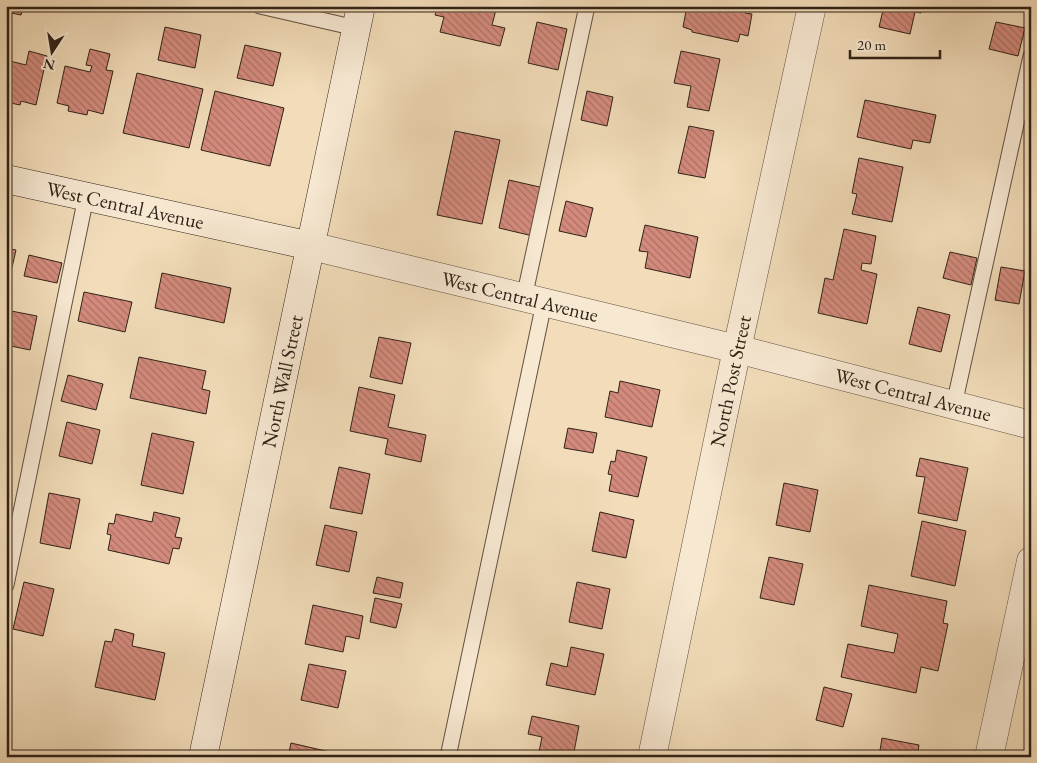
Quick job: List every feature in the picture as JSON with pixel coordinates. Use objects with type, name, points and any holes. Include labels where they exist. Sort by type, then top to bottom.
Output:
[{"type":"street","name":"North Post Street","points":[[652,757],[737,349],[812,6]]},
{"type":"street","name":"North Wall Street","points":[[202,757],[358,17]]},
{"type":"street","name":"West Central Avenue","points":[[6,179],[311,246],[737,349],[1031,425]]},
{"type":"street","points":[[989,757],[1031,561]]},
{"type":"lane","points":[[260,6],[358,17]]},
{"type":"lane","points":[[448,757],[587,6]]},
{"type":"lane","points":[[954,405],[1031,56]]},
{"type":"lane","points":[[6,585],[86,197]]},
{"type":"building","points":[[6,6],[24,6],[21,15],[6,12]]},
{"type":"building","points":[[438,6],[497,6],[492,25],[505,28],[500,46],[440,32],[444,17],[435,15]]},
{"type":"building","points":[[687,6],[746,6],[745,13],[752,14],[748,36],[740,34],[738,42],[692,32],[692,30],[683,27]]},
{"type":"building","points":[[884,6],[923,6],[921,13],[915,12],[910,34],[879,27]]},
{"type":"building","points":[[537,22],[567,29],[558,70],[528,63]]},
{"type":"building","points":[[996,22],[1025,28],[1018,56],[989,49]]},
{"type":"building","points":[[165,27],[201,35],[195,68],[158,60]]},
{"type":"building","points":[[245,45],[281,53],[273,86],[237,78]]},
{"type":"building","points":[[90,49],[110,54],[106,70],[113,71],[103,114],[88,110],[87,115],[68,111],[69,106],[57,103],[65,66],[90,72],[92,66],[86,65]]},
{"type":"building","points":[[29,51],[47,56],[36,105],[21,101],[20,105],[6,102],[6,60],[26,65]]},
{"type":"building","points":[[681,51],[720,59],[709,111],[687,107],[691,86],[674,83]]},
{"type":"building","points":[[137,73],[203,89],[189,148],[123,133]]},
{"type":"building","points":[[215,91],[284,108],[270,166],[201,150]]},
{"type":"building","points":[[587,91],[613,97],[607,126],[581,120]]},
{"type":"building","points":[[865,100],[936,115],[930,143],[913,140],[911,149],[857,137]]},
{"type":"building","points":[[689,126],[714,131],[705,178],[678,173]]},
{"type":"building","points":[[455,131],[500,140],[482,224],[437,215]]},
{"type":"building","points":[[859,158],[903,167],[892,222],[852,214],[857,194],[852,193]]},
{"type":"building","points":[[509,180],[544,188],[533,236],[499,228]]},
{"type":"building","points":[[566,201],[593,208],[586,237],[559,231]]},
{"type":"building","points":[[645,225],[698,237],[690,278],[645,268],[648,252],[639,251]]},
{"type":"building","points":[[844,229],[876,236],[871,264],[862,263],[861,270],[877,274],[867,324],[818,313],[825,278],[833,280]]},
{"type":"building","points":[[6,248],[16,250],[6,294]]},
{"type":"building","points":[[950,252],[977,258],[971,285],[943,278]]},
{"type":"building","points":[[29,255],[62,263],[57,283],[24,276]]},
{"type":"building","points":[[1001,267],[1025,271],[1019,304],[995,300]]},
{"type":"building","points":[[162,273],[231,288],[224,323],[155,308]]},
{"type":"building","points":[[84,292],[132,302],[125,332],[78,321]]},
{"type":"building","points":[[918,307],[950,315],[941,352],[909,344]]},
{"type":"building","points":[[6,310],[37,316],[30,350],[6,345]]},
{"type":"building","points":[[379,337],[411,343],[402,384],[370,377]]},
{"type":"building","points":[[139,357],[206,371],[202,389],[210,391],[206,414],[130,398]]},
{"type":"building","points":[[68,375],[103,384],[96,410],[61,401]]},
{"type":"building","points":[[620,381],[660,390],[652,427],[605,417],[610,391],[618,393]]},
{"type":"building","points":[[359,387],[395,395],[388,427],[426,435],[421,462],[385,454],[388,439],[350,431]]},
{"type":"building","points":[[67,422],[100,430],[92,464],[59,456]]},
{"type":"building","points":[[568,428],[597,433],[593,453],[564,448]]},
{"type":"building","points":[[152,433],[194,442],[183,494],[141,485]]},
{"type":"building","points":[[617,450],[647,457],[638,497],[609,491],[612,475],[608,474],[611,461],[615,462]]},
{"type":"building","points":[[920,458],[968,468],[957,521],[918,513],[925,477],[916,476]]},
{"type":"building","points":[[339,467],[370,474],[362,514],[330,508]]},
{"type":"building","points":[[784,483],[818,490],[810,532],[776,525]]},
{"type":"building","points":[[49,493],[80,499],[70,549],[40,543]]},
{"type":"building","points":[[154,512],[180,518],[175,537],[182,538],[179,549],[173,548],[169,564],[108,550],[111,535],[107,534],[109,523],[114,524],[116,514],[152,522]]},
{"type":"building","points":[[600,512],[634,520],[626,558],[592,551]]},
{"type":"building","points":[[922,521],[966,531],[955,586],[911,576]]},
{"type":"building","points":[[325,525],[357,532],[349,572],[316,565]]},
{"type":"building","points":[[769,557],[803,564],[794,605],[760,598]]},
{"type":"building","points":[[377,577],[403,583],[400,598],[373,593]]},
{"type":"building","points":[[24,582],[54,589],[43,636],[13,629]]},
{"type":"building","points":[[577,582],[610,589],[602,629],[569,622]]},
{"type":"building","points":[[869,585],[947,601],[943,623],[948,624],[938,671],[921,667],[916,693],[841,677],[848,644],[894,653],[898,634],[861,626]]},
{"type":"building","points":[[375,598],[402,604],[396,628],[370,622]]},
{"type":"building","points":[[313,605],[363,616],[359,639],[346,636],[343,652],[305,644]]},
{"type":"building","points":[[115,629],[134,634],[132,646],[165,653],[155,700],[95,687],[105,641],[112,642]]},
{"type":"building","points":[[571,647],[604,654],[595,695],[546,685],[551,663],[567,667]]},
{"type":"building","points":[[309,664],[346,671],[338,708],[301,700]]},
{"type":"building","points":[[824,687],[852,694],[843,727],[816,720]]},
{"type":"building","points":[[532,716],[579,726],[573,757],[538,757],[542,737],[528,734]]},
{"type":"building","points":[[882,738],[919,745],[917,757],[879,757]]},
{"type":"building","points":[[291,743],[330,752],[329,757],[288,757]]},
{"type":"building","points":[[726,752],[748,757],[725,757]]}]
